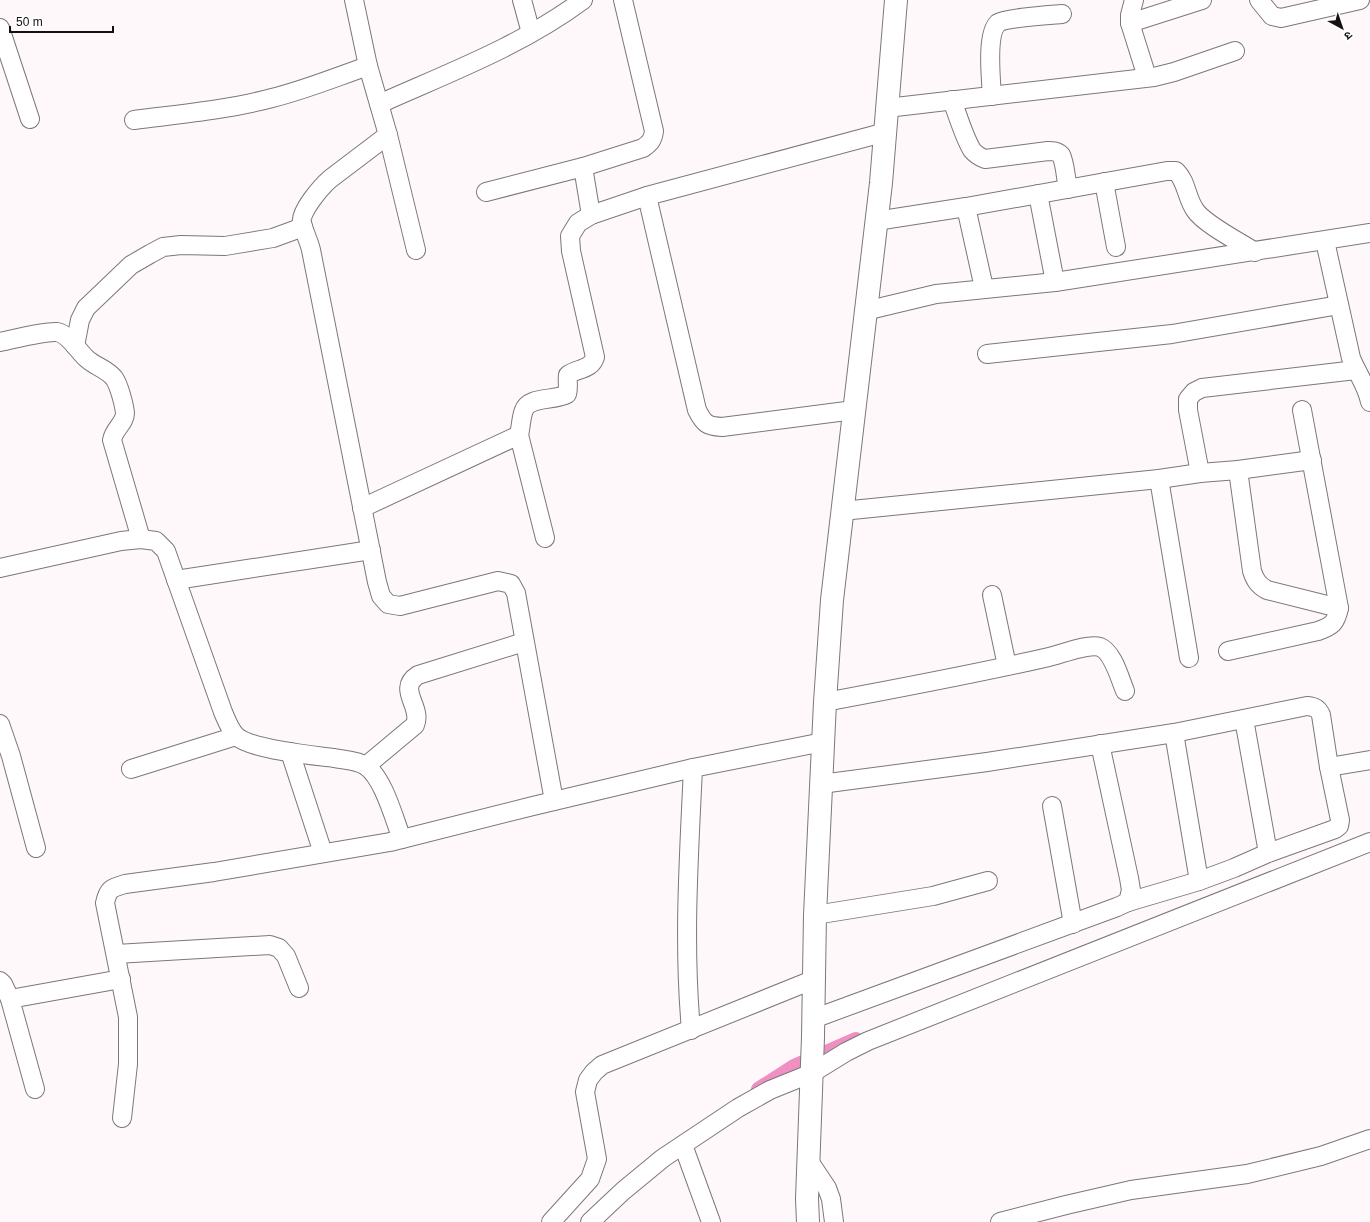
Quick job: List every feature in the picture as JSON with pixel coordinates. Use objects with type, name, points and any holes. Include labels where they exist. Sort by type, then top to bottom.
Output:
[{"type":"main road","points":[[808,1222],[807,1199],[812,1069],[815,916],[825,702],[832,600],[886,132],[896,0]]},
{"type":"street","points":[[354,0],[368,66],[388,135],[416,250]]},
{"type":"street","points":[[522,0],[531,33]]},
{"type":"street","points":[[379,104],[512,44],[571,9],[583,0]]},
{"type":"street","points":[[486,192],[583,167],[643,148],[650,143],[654,137],[654,131],[623,0]]},
{"type":"street","points":[[1134,0],[1130,15],[1130,23],[1146,78]]},
{"type":"street","points":[[1130,23],[1202,0]]},
{"type":"street","points":[[1259,0],[1272,16],[1281,18],[1360,0]]},
{"type":"street","points":[[992,96],[990,39],[993,30],[999,22],[1062,14]]},
{"type":"street","points":[[0,28],[30,119]]},
{"type":"street","points":[[887,108],[1146,78],[1174,72],[1235,52]]},
{"type":"street","points":[[134,120],[258,102],[368,66]]},
{"type":"street","points":[[952,100],[968,142],[973,152],[979,157],[985,159],[1048,151],[1056,152],[1063,160],[1068,189]]},
{"type":"street","points":[[545,538],[519,435],[524,410],[527,405],[532,401],[562,397],[567,394],[568,375],[572,372],[590,366],[596,357],[571,251],[570,236],[578,223],[591,215],[646,196],[886,132]]},
{"type":"street","points":[[388,135],[322,186],[315,194],[301,222],[309,242],[370,550],[381,596],[388,604],[400,606],[498,581],[511,584],[516,593],[554,801]]},
{"type":"street","points":[[583,167],[591,215]]},
{"type":"street","points":[[876,221],[966,207],[1167,171],[1176,171],[1182,177],[1190,202],[1203,220],[1256,252]]},
{"type":"street","points":[[1104,182],[1116,247]]},
{"type":"street","points":[[1038,194],[1055,282]]},
{"type":"street","points":[[646,196],[695,403],[702,421],[711,426],[722,427],[854,410]]},
{"type":"street","points":[[966,207],[984,288]]},
{"type":"street","points":[[75,346],[80,320],[86,308],[131,265],[163,247],[181,245],[225,246],[273,238],[303,227]]},
{"type":"street","points":[[865,311],[936,294],[1055,282],[1370,234]]},
{"type":"street","points":[[1325,241],[1351,358],[1362,374],[1363,382],[1370,402]]},
{"type":"street","points":[[987,354],[1172,334],[1339,305]]},
{"type":"street","points":[[0,342],[50,332],[59,332],[65,336],[87,359],[108,372],[114,378],[119,388],[125,413],[124,420],[113,434],[112,440],[141,539]]},
{"type":"street","points":[[1200,473],[1188,410],[1188,399],[1194,392],[1202,388],[1362,374]]},
{"type":"street","points":[[1228,651],[1318,631],[1330,626],[1337,618],[1339,608],[1302,410]]},
{"type":"street","points":[[362,508],[519,435]]},
{"type":"street","points":[[842,510],[1159,479],[1312,460]]},
{"type":"street","points":[[1238,470],[1254,578],[1260,586],[1267,590],[1339,608]]},
{"type":"street","points":[[1159,479],[1189,658]]},
{"type":"street","points":[[0,568],[120,541],[141,539],[156,541],[166,550],[223,712],[236,736],[270,749],[351,761],[366,766],[379,779],[402,839]]},
{"type":"street","points":[[176,580],[370,550]]},
{"type":"street","points":[[992,595],[1007,666]]},
{"type":"street","points":[[366,766],[415,726],[417,716],[408,688],[413,678],[418,675],[524,642]]},
{"type":"street","points":[[825,702],[1051,657],[1088,646],[1100,647],[1108,654],[1125,691]]},
{"type":"street","points":[[813,1028],[1128,902],[1200,881],[1268,853],[1335,829],[1339,826],[1340,820],[1329,767],[1321,715],[1319,710],[1314,707],[1307,706],[1174,733],[987,762],[821,784]]},
{"type":"street","points":[[1244,719],[1268,853]]},
{"type":"street","points":[[0,724],[36,848]]},
{"type":"street","points":[[1174,733],[1200,881]]},
{"type":"street","points":[[132,769],[236,736]]},
{"type":"street","points":[[122,1118],[128,1064],[128,1017],[105,903],[107,893],[115,887],[125,884],[214,872],[402,839],[693,768],[823,742]]},
{"type":"street","points":[[1100,744],[1129,878],[1131,890],[1128,902]]},
{"type":"street","points":[[290,752],[323,853]]},
{"type":"street","points":[[1329,767],[1370,760]]},
{"type":"street","points":[[691,1030],[687,962],[688,881],[693,768]]},
{"type":"street","points":[[1052,806],[1073,924]]},
{"type":"street","points":[[590,1222],[643,1174],[683,1145],[753,1099],[868,1041],[1370,842]]},
{"type":"street","points":[[815,916],[933,896],[988,882]]},
{"type":"street","points":[[116,954],[270,944],[279,948],[286,956],[299,988]]},
{"type":"street","points":[[10,999],[121,979]]},
{"type":"street","points":[[551,1222],[590,1179],[595,1168],[596,1159],[585,1092],[588,1080],[594,1072],[602,1065],[814,979]]},
{"type":"street","points":[[0,981],[10,999],[35,1089]]},
{"type":"street","points":[[1000,1222],[1066,1204],[1131,1190],[1261,1171],[1321,1156],[1370,1139]]},
{"type":"street","points":[[683,1145],[711,1222]]},
{"type":"street","points":[[809,1161],[831,1199],[834,1222]]},
{"type":"waterway","points":[[758,1089],[794,1066],[856,1039]]}]
